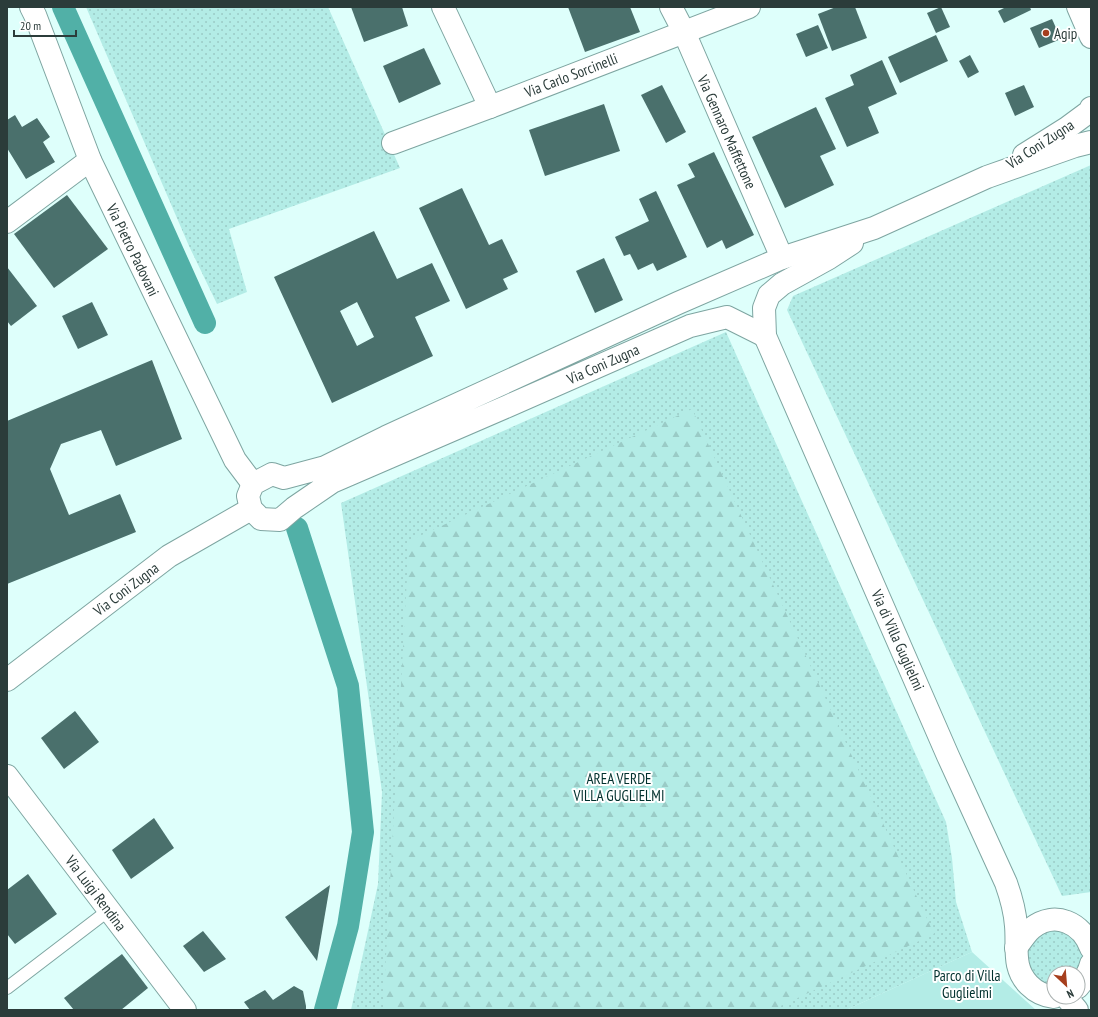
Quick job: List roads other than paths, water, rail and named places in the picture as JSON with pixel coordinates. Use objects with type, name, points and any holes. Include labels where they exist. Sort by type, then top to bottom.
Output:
[{"type":"street","name":"Via Pietro Padovani","points":[[31,7],[90,160],[235,460],[253,484]]},
{"type":"street","points":[[443,7],[490,107]]},
{"type":"street","name":"Via Gennaro Maffettone","points":[[671,7],[684,32],[782,258]]},
{"type":"street","name":"Via Carlo Sorcinelli","points":[[393,142],[490,107],[749,7]]},
{"type":"street","points":[[1078,7],[1091,37]]},
{"type":"street","name":"Via Coni Zugna","points":[[987,177],[1067,128],[1090,111],[1091,108]]},
{"type":"street","name":"Via Coni Zugna","points":[[253,484],[272,474],[284,478],[325,467],[392,434],[671,306],[782,258],[874,228],[987,177],[1075,146],[1091,142]]},
{"type":"street","points":[[7,222],[90,160]]},
{"type":"street","name":"Via Coni Zugna","points":[[7,680],[169,556],[251,509],[261,519],[280,520],[294,508],[332,482],[690,326],[727,317],[765,336],[764,308],[769,295],[782,284],[829,258],[874,228]]},
{"type":"street","name":"Via di Villa Guglielmi","points":[[765,336],[948,756],[1006,883],[1012,899],[1015,914],[1017,964],[1021,975],[1032,989],[1046,995]]},
{"type":"street","points":[[284,478],[294,489],[294,508]]},
{"type":"street","points":[[251,509],[248,496],[253,484]]},
{"type":"street","name":"Via Luigi Rendina","points":[[7,776],[185,1010]]},
{"type":"street","points":[[1016,948],[1028,932],[1033,928],[1043,922],[1052,920],[1065,921],[1073,925],[1081,931],[1090,944]]},
{"type":"street","points":[[1086,977],[1091,964]]},
{"type":"lane","points":[[7,988],[109,910]]},
{"type":"waterway","points":[[63,7],[205,323]]},
{"type":"waterway","points":[[297,528],[348,686],[363,832],[348,926],[325,1010]]},
{"type":"place","name":"Agip","points":[[1046,33]]},
{"type":"park label","name":"AREA VERDE VILLA GUGLIELMI","points":[[619,786]]},
{"type":"park label","name":"Parco di Villa Guglielmi","points":[[967,984]]}]
